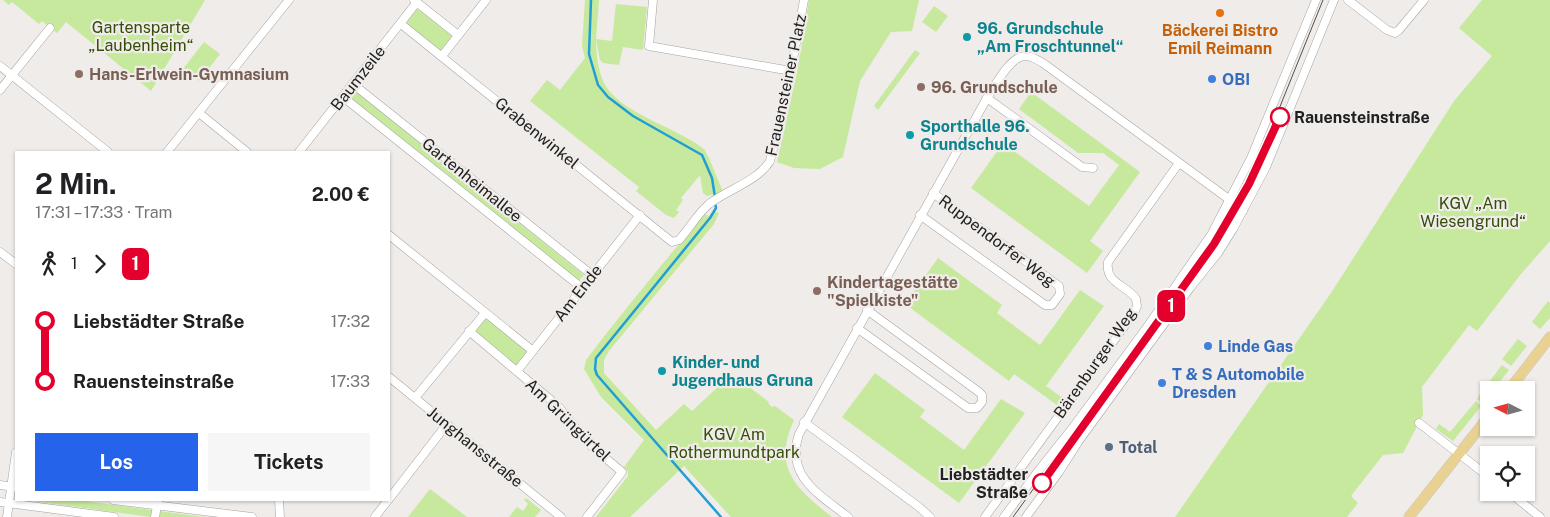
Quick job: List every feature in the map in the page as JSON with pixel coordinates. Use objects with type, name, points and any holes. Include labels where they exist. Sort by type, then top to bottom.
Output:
[{"type":"main road","points":[[1516,381],[1550,337]]},
{"type":"main road","points":[[1409,517],[1480,427]]},
{"type":"street","points":[[168,151],[289,0]]},
{"type":"street","points":[[442,56],[486,0]]},
{"type":"street","points":[[653,0],[649,46],[791,71]]},
{"type":"street","name":"Frauensteiner Platz","points":[[672,242],[679,240],[708,205],[752,178],[767,166],[770,161],[791,71],[804,0]]},
{"type":"street","points":[[1004,517],[1074,426],[1190,268],[1211,235],[1251,158],[1316,0]]},
{"type":"street","points":[[1026,517],[1094,419],[1218,253],[1243,211],[1276,143],[1334,0]]},
{"type":"street","points":[[1348,0],[1387,30],[1395,33],[1424,0]]},
{"type":"street","points":[[416,1],[458,35]]},
{"type":"street","name":"Baumzeile","points":[[300,151],[401,24],[416,1]]},
{"type":"street","name":"Grabenwinkel","points":[[401,24],[672,242]]},
{"type":"street","points":[[0,90],[50,28]]},
{"type":"street","points":[[848,517],[805,481],[797,465],[795,449],[799,434],[986,98],[1006,69],[1016,60],[1023,56],[1032,57],[1043,63],[1243,211]]},
{"type":"street","points":[[0,66],[107,151]]},
{"type":"street","name":"Gartenheimallee","points":[[353,84],[592,275]]},
{"type":"street","name":"Gartenheimallee","points":[[343,97],[582,288]]},
{"type":"street","points":[[986,98],[1082,167],[1093,168]]},
{"type":"street","points":[[199,113],[246,151]]},
{"type":"street","name":"Bärenburger Weg","points":[[985,517],[1134,313],[1137,306],[1136,299],[1108,274],[1108,262],[1179,163]]},
{"type":"street","name":"Ruppendorfer Weg","points":[[920,215],[1045,306],[1052,305],[1060,294],[1059,286],[933,193]]},
{"type":"street","name":"Am Ende","points":[[517,371],[640,215]]},
{"type":"street","points":[[390,236],[532,351]]},
{"type":"street","points":[[0,252],[15,263]]},
{"type":"street","points":[[857,328],[968,408],[977,408],[982,402],[982,395],[979,392],[867,310]]},
{"type":"street","points":[[415,398],[484,312]]},
{"type":"street","name":"Am Grüngürtel","points":[[469,332],[558,406],[589,444],[622,472],[588,517]]},
{"type":"street","name":"Junghansstraße","points":[[390,378],[561,517]]},
{"type":"street","points":[[804,422],[924,515]]},
{"type":"street","points":[[1419,423],[1480,470]]},
{"type":"street","points":[[390,496],[447,424]]},
{"type":"street","points":[[7,517],[14,487],[15,470]]},
{"type":"street","points":[[0,485],[14,487]]},
{"type":"street","points":[[128,501],[158,503],[252,517]]},
{"type":"street","points":[[279,501],[280,517]]},
{"type":"street","points":[[375,517],[387,501]]},
{"type":"street","points":[[1520,501],[1540,517]]},
{"type":"street","points":[[0,502],[114,517]]},
{"type":"street","points":[[155,517],[158,503]]},
{"type":"green space","name":"Gartensparte „Laubenheim“","points":[[3,0],[205,0],[151,91],[66,22],[57,33],[42,21],[39,24],[12,2],[9,5]]},
{"type":"green space","points":[[585,0],[599,0],[596,39],[612,41],[616,4],[647,7],[643,50],[623,47],[619,65],[603,63],[600,60],[596,40],[601,76],[608,89],[621,102],[704,149],[723,192],[707,196],[703,193],[700,175],[681,198],[683,200],[676,210],[679,212],[674,218],[666,215],[636,191],[639,187],[530,101],[547,80],[560,90],[585,58],[582,46]]},
{"type":"green space","points":[[809,0],[919,0],[912,31],[891,32],[860,81],[843,157],[820,169],[794,168],[777,162],[797,72]]},
{"type":"green space","name":"KGV „Am Wiesengrund“","points":[[1482,0],[1550,0],[1550,241],[1521,274],[1477,331],[1469,325],[1422,387],[1423,415],[1403,453],[1383,455],[1351,496],[1358,503],[1347,517],[1175,517],[1331,293],[1454,101],[1492,56],[1459,28]]},
{"type":"green space","points":[[934,6],[948,16],[936,32],[922,22]]},
{"type":"green space","points":[[420,9],[452,34],[452,38],[442,50],[439,50],[408,25],[407,22],[416,10]]},
{"type":"green space","points":[[204,42],[220,54],[199,81],[183,69]]},
{"type":"green space","points":[[915,50],[920,53],[878,110],[874,106]]},
{"type":"green space","points":[[355,91],[584,275],[579,281],[350,97]]},
{"type":"green space","points":[[1031,92],[1140,172],[1090,241],[1103,251],[1087,273],[971,188],[1003,143],[1089,206],[1119,165],[1103,153],[1078,153],[1019,109]]},
{"type":"green space","name":"KGV Am Rothermundtpark","points":[[713,211],[719,213],[714,224],[609,351],[604,360],[604,373],[656,430],[684,404],[692,411],[732,374],[769,402],[772,407],[775,406],[794,420],[788,437],[786,451],[787,464],[791,476],[808,497],[832,517],[731,517],[684,466],[630,517],[596,517],[628,476],[628,471],[624,467],[644,440],[601,397],[584,369],[586,360],[629,304],[704,214],[709,216]]},
{"type":"green space","points":[[938,258],[1002,305],[997,313],[1040,345],[1080,290],[1104,306],[1046,386],[1063,398],[1057,405],[1014,374],[1009,381],[905,304]]},
{"type":"green space","points":[[1548,301],[1550,303],[1550,318],[1540,329],[1532,322]]},
{"type":"green space","points":[[485,319],[488,319],[526,350],[526,355],[516,365],[476,333],[476,329]]},
{"type":"green space","points":[[1518,339],[1527,346],[1511,366],[1502,359]]},
{"type":"green space","points":[[1502,365],[1509,370],[1500,381],[1490,381]]},
{"type":"green space","points":[[875,373],[925,410],[920,417],[964,450],[1001,399],[1025,413],[959,503],[842,417]]},
{"type":"green space","points":[[1476,401],[1480,407],[1453,441],[1436,429],[1439,424],[1450,432]]},
{"type":"green space","points":[[430,489],[467,517],[408,517]]},
{"type":"green space","points":[[526,498],[541,510],[535,517],[509,517],[517,507],[523,511],[528,504],[524,500]]},
{"type":"green space","points":[[32,501],[84,501],[204,517],[151,517]]},
{"type":"waterway","points":[[591,0],[589,54],[598,85],[608,97],[633,116],[702,155],[712,178],[715,197]]},
{"type":"waterway","points":[[715,203],[716,208],[710,218],[596,358],[595,369],[597,375],[721,517]]},
{"type":"tram line","points":[[1013,517],[1186,279],[1226,220],[1260,156],[1323,0]]},
{"type":"tram line","name":"1","points":[[1042,483],[1190,280],[1229,221],[1266,152],[1280,117]]},
{"type":"place","name":"Bäckerei Bistro Emil Reimann","points":[[1220,13]]},
{"type":"place","name":"96. Grundschule „Am Froschtunnel“","points":[[967,37]]},
{"type":"place","name":"Hans-Erlwein-Gymnasium","points":[[79,74]]},
{"type":"place","name":"OBI","points":[[1212,79]]},
{"type":"place","name":"96. Grundschule","points":[[921,87]]},
{"type":"place","name":"Rauensteinstraße","points":[[1280,117]]},
{"type":"place","name":"Sporthalle 96. Grundschule","points":[[910,135]]},
{"type":"place","name":"Kindertagestätte \"Spielkiste\"","points":[[817,291]]},
{"type":"place","name":"Linde Gas","points":[[1208,346]]},
{"type":"place","name":"Kinder- und Jugendhaus Gruna","points":[[662,371]]},
{"type":"place","name":"T & S Automobile Dresden","points":[[1162,383]]},
{"type":"place","name":"Total","points":[[1109,447]]},
{"type":"place","name":"Liebstädter Straße","points":[[1042,483]]}]
